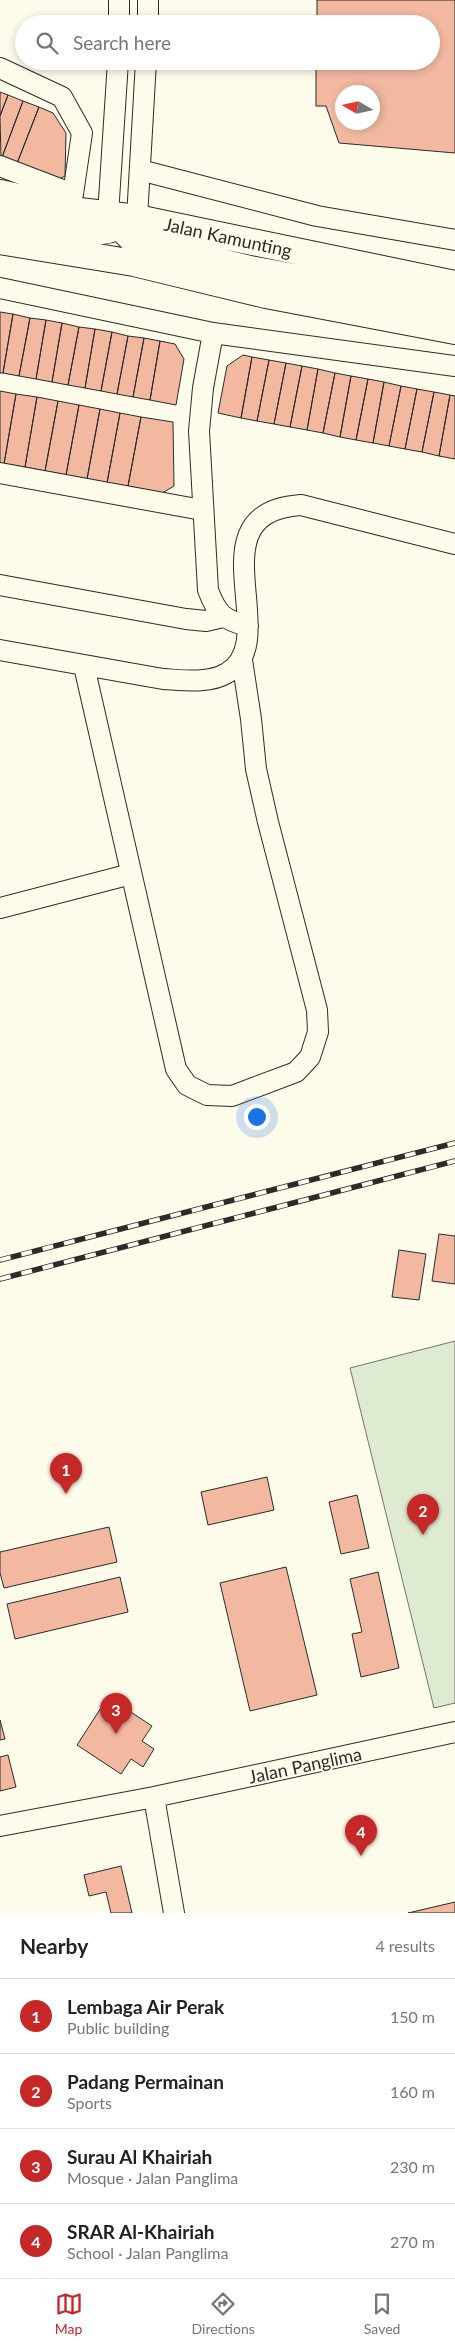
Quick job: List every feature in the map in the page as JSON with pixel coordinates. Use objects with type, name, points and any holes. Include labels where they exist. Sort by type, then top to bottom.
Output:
[{"type":"main road","name":"Jalan Kamunting","points":[[0,193],[121,220],[455,284]]},
{"type":"main road","points":[[0,216],[76,232],[95,232],[121,220],[134,241],[250,269],[455,307]]},
{"type":"main road","points":[[0,242],[134,263],[266,295],[455,331]]},
{"type":"street","points":[[119,0],[119,15]]},
{"type":"street","points":[[148,0],[148,15]]},
{"type":"street","points":[[0,68],[62,96],[82,133],[73,194],[0,166]]},
{"type":"street","points":[[118,70],[121,220]]},
{"type":"street","points":[[121,220],[140,170],[146,70]]},
{"type":"street","points":[[140,170],[316,216],[455,240]]},
{"type":"street","points":[[0,288],[213,333],[455,366]]},
{"type":"street","points":[[213,333],[203,388],[199,431],[208,590],[214,606],[223,618]]},
{"type":"street","points":[[0,473],[202,510]]},
{"type":"street","points":[[84,666],[176,1070],[188,1086],[207,1095],[232,1096],[296,1072],[310,1057],[318,1032],[317,1010],[256,769],[242,660],[248,626],[244,572],[245,547],[252,530],[265,516],[280,506],[301,505],[455,544]]},
{"type":"street","points":[[0,585],[186,619],[206,621],[223,618],[248,626]]},
{"type":"street","points":[[0,650],[84,666],[163,679],[188,681],[210,679],[227,673],[242,660]]},
{"type":"street","points":[[0,908],[131,874]]},
{"type":"street","name":"Jalan Panglima","points":[[0,1826],[154,1797],[455,1732]]},
{"type":"street","points":[[154,1797],[174,1913]]},
{"type":"green space","points":[[455,1341],[455,1703],[434,1708],[350,1368]]},
{"type":"building","points":[[317,0],[455,0],[455,153],[339,143],[326,106],[316,106],[316,70],[440,70],[440,15],[317,15]]},
{"type":"building","points":[[0,92],[8,95],[0,116]]},
{"type":"building","points":[[8,95],[23,101],[1,160],[0,116]]},
{"type":"building","points":[[23,101],[39,107],[16,166],[1,160]]},
{"type":"building","points":[[39,107],[53,113],[66,133],[65,176],[55,181],[16,166]]},
{"type":"building","points":[[0,312],[13,314],[3,373],[0,373]]},
{"type":"building","points":[[13,314],[30,318],[19,376],[3,373]]},
{"type":"building","points":[[30,318],[46,320],[36,379],[19,376]]},
{"type":"building","points":[[46,320],[62,323],[52,382],[36,379]]},
{"type":"building","points":[[62,323],[79,327],[68,385],[52,382]]},
{"type":"building","points":[[79,327],[95,329],[85,388],[68,385]]},
{"type":"building","points":[[95,329],[112,332],[101,391],[85,388]]},
{"type":"building","points":[[112,332],[128,336],[117,394],[101,391]]},
{"type":"building","points":[[128,336],[144,338],[133,397],[117,394]]},
{"type":"building","points":[[144,338],[160,341],[150,400],[133,397]]},
{"type":"building","points":[[160,341],[175,344],[184,359],[176,405],[150,400]]},
{"type":"building","points":[[243,355],[252,357],[241,418],[218,413],[227,366]]},
{"type":"building","points":[[252,357],[269,360],[257,421],[241,418]]},
{"type":"building","points":[[269,360],[286,363],[274,424],[257,421]]},
{"type":"building","points":[[286,363],[302,366],[290,427],[274,424]]},
{"type":"building","points":[[302,366],[318,369],[307,430],[290,427]]},
{"type":"building","points":[[318,369],[335,373],[323,433],[307,430]]},
{"type":"building","points":[[335,373],[351,376],[340,437],[323,433]]},
{"type":"building","points":[[351,376],[368,379],[356,440],[340,437]]},
{"type":"building","points":[[368,379],[384,382],[373,443],[356,440]]},
{"type":"building","points":[[384,382],[401,386],[389,446],[373,443]]},
{"type":"building","points":[[401,386],[417,389],[405,449],[389,446]]},
{"type":"building","points":[[417,389],[434,392],[422,452],[405,449]]},
{"type":"building","points":[[0,391],[16,394],[4,464],[0,463]]},
{"type":"building","points":[[434,392],[450,395],[439,456],[422,452]]},
{"type":"building","points":[[16,394],[37,397],[25,467],[4,464]]},
{"type":"building","points":[[450,395],[455,396],[455,459],[439,456]]},
{"type":"building","points":[[37,397],[58,401],[45,471],[25,467]]},
{"type":"building","points":[[58,401],[79,405],[66,475],[45,471]]},
{"type":"building","points":[[79,405],[100,409],[87,479],[66,475]]},
{"type":"building","points":[[100,409],[120,413],[107,483],[87,479]]},
{"type":"building","points":[[120,413],[141,417],[128,486],[107,483]]},
{"type":"building","points":[[141,417],[173,422],[174,486],[162,493],[128,486]]},
{"type":"building","points":[[439,1234],[455,1236],[455,1284],[432,1281]]},
{"type":"building","points":[[399,1250],[426,1254],[419,1300],[392,1297]]},
{"type":"building","points":[[267,1477],[274,1510],[208,1525],[201,1492]]},
{"type":"building","points":[[357,1495],[369,1548],[341,1554],[329,1502]]},
{"type":"building","points":[[109,1527],[117,1562],[4,1588],[0,1573],[0,1552]]},
{"type":"building","points":[[286,1567],[317,1695],[250,1711],[220,1583]]},
{"type":"building","points":[[378,1572],[399,1668],[361,1677],[352,1634],[362,1632],[350,1579]]},
{"type":"building","points":[[120,1577],[128,1612],[15,1639],[7,1604]]},
{"type":"building","points":[[108,1697],[152,1726],[142,1741],[154,1749],[143,1767],[131,1759],[121,1774],[77,1745]]},
{"type":"building","points":[[0,1720],[5,1739],[0,1740]]},
{"type":"building","points":[[8,1755],[16,1787],[0,1791],[0,1757]]},
{"type":"building","points":[[121,1866],[132,1913],[111,1913],[106,1892],[89,1896],[84,1875]]},
{"type":"building","points":[[455,1902],[455,1913],[408,1913]]},
{"type":"railway","points":[[0,1260],[455,1143]]},
{"type":"railway","points":[[0,1279],[455,1161]]},
{"type":"place","name":"Lembaga Air Perak","points":[[66,1494]]},
{"type":"place","name":"Padang Permainan","points":[[423,1535]]},
{"type":"place","name":"Surau Al Khairiah","points":[[116,1734]]},
{"type":"place","name":"SRAR Al-Khairiah","points":[[361,1856]]}]
